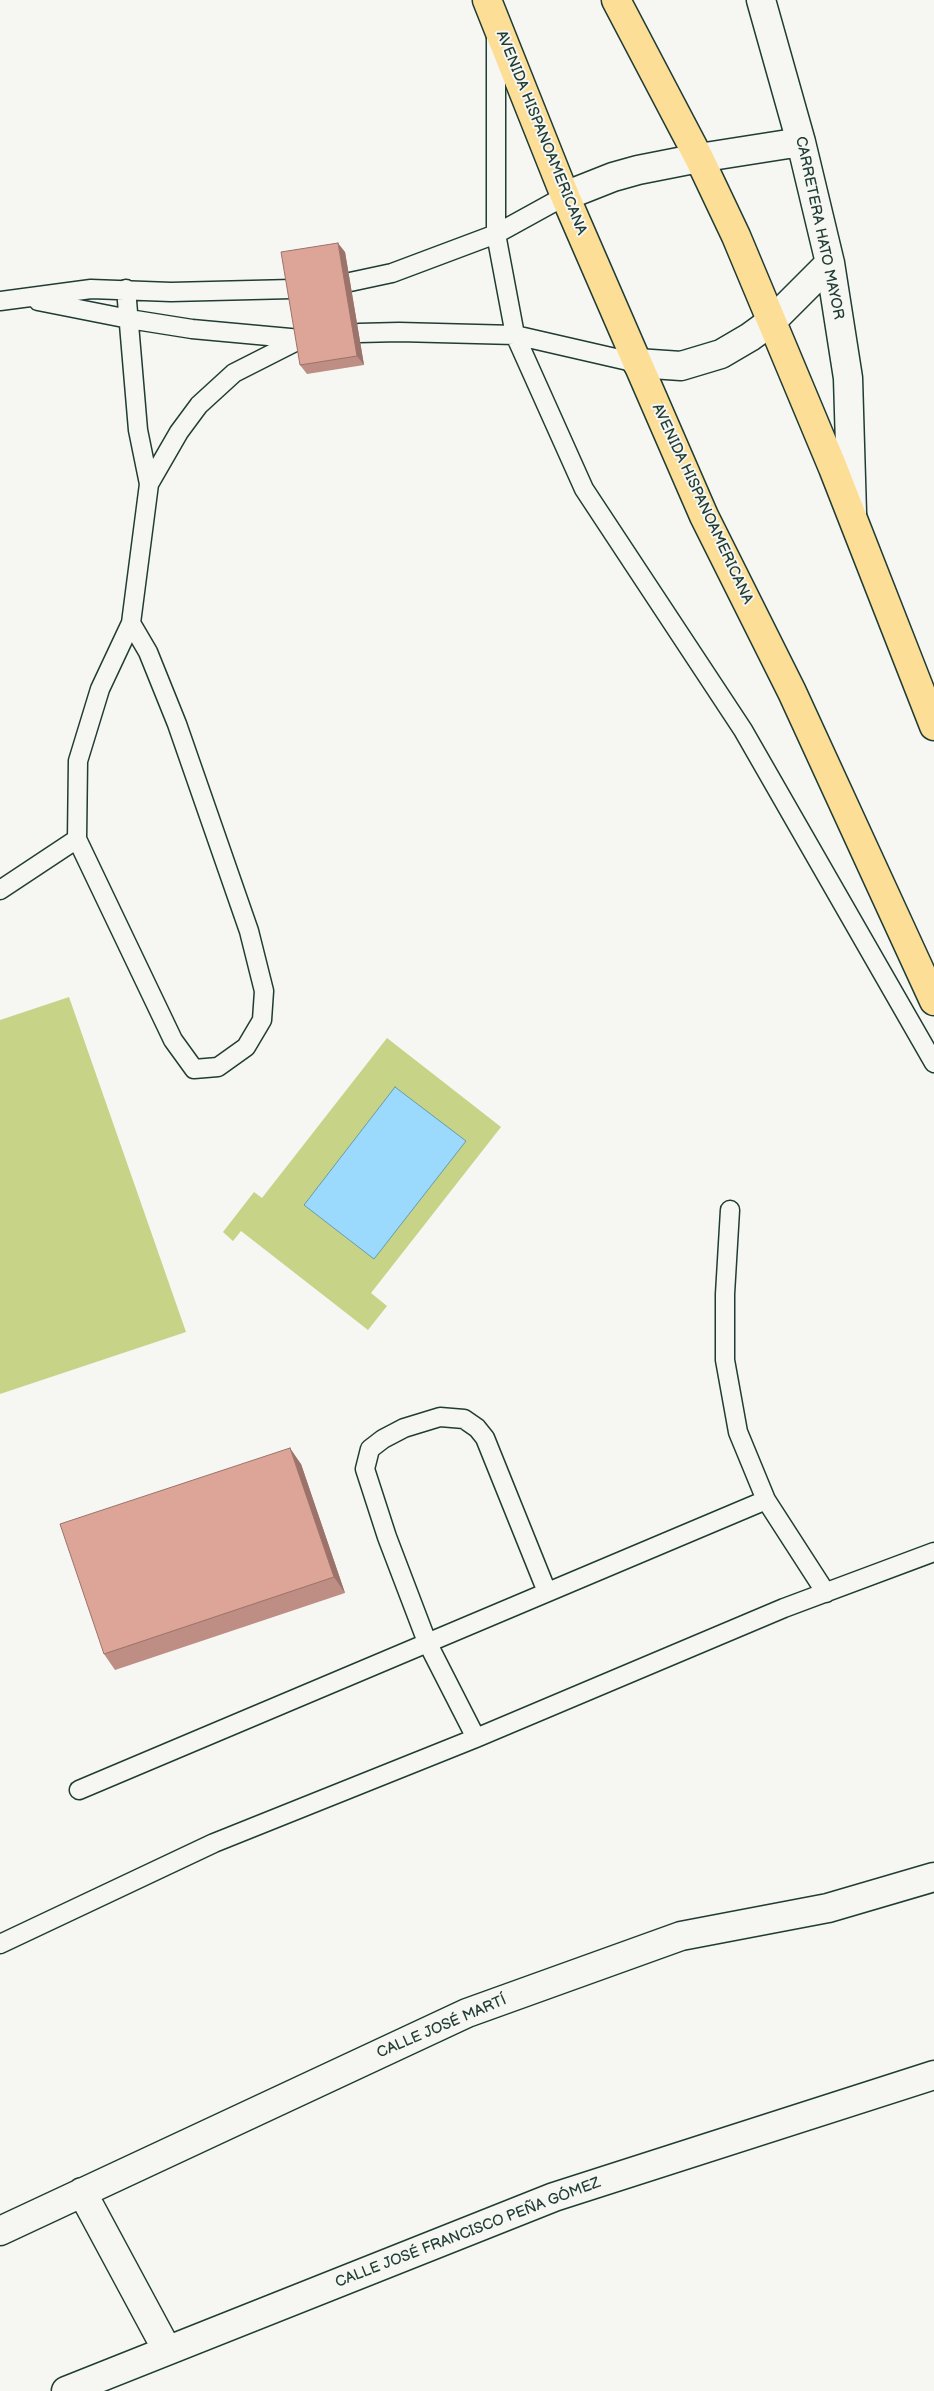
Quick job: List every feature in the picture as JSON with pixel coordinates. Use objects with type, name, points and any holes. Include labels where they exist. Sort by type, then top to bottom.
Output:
[{"type":"main road","points":[[616,0],[699,158],[736,236],[772,321],[934,726]]},
{"type":"main road","name":"AVENIDA HISPANOAMERICANA","points":[[492,10],[565,196],[704,516],[792,692],[934,1000]]},
{"type":"street","name":"CARRETERA HATO MAYOR","points":[[761,0],[801,142],[830,263],[848,378],[852,520]]},
{"type":"street","points":[[565,196],[613,177],[699,158],[801,142]]},
{"type":"street","points":[[637,363],[681,366],[721,354],[750,338],[772,321],[830,263]]},
{"type":"street","name":"CALLE JOSÉ MARTÍ","points":[[0,2231],[466,2013],[681,1936],[828,1908],[934,1877]]},
{"type":"street","name":"CALLE JOSÉ FRANCISCO PEÑA GÓMEZ","points":[[66,2391],[554,2197],[934,2075]]},
{"type":"street","points":[[82,2192],[167,2350]]},
{"type":"lane","points":[[492,10],[496,234],[515,335],[584,489],[743,730],[934,1063]]},
{"type":"lane","points":[[350,282],[392,273],[496,234],[565,196]]},
{"type":"lane","points":[[0,301],[91,289],[171,292],[292,289]]},
{"type":"lane","points":[[126,289],[138,430],[150,484],[131,623],[100,689],[78,760],[77,839],[173,1040],[194,1069],[218,1067],[246,1047],[262,1020],[264,991],[249,931],[177,724],[148,652],[131,623]]},
{"type":"lane","points":[[22,298],[129,320],[192,329],[301,339],[234,373],[199,405],[179,432],[150,484]]},
{"type":"lane","points":[[359,333],[399,332],[515,335],[637,363]]},
{"type":"lane","points":[[0,890],[77,839]]},
{"type":"lane","points":[[730,1210],[725,1294],[724,1360],[738,1432],[766,1500],[826,1593]]},
{"type":"lane","points":[[476,1738],[427,1642],[365,1469],[370,1449],[383,1439],[404,1428],[440,1417],[464,1419],[485,1438],[547,1592]]},
{"type":"lane","points":[[79,1790],[766,1500]]},
{"type":"lane","points":[[0,1944],[214,1843],[476,1738],[784,1608],[934,1552]]},
{"type":"green space","points":[[69,997],[186,1332],[0,1394],[0,1020]]},
{"type":"green space","points":[[387,1038],[501,1127],[371,1293],[387,1306],[368,1330],[241,1231],[233,1241],[223,1232],[254,1192],[262,1198]]},
{"type":"water","points":[[395,1087],[466,1141],[374,1259],[304,1205]]},
{"type":"building","points":[[338,243],[357,356],[300,365],[281,252]]},
{"type":"building","points":[[290,1448],[334,1577],[104,1654],[60,1524]]}]
